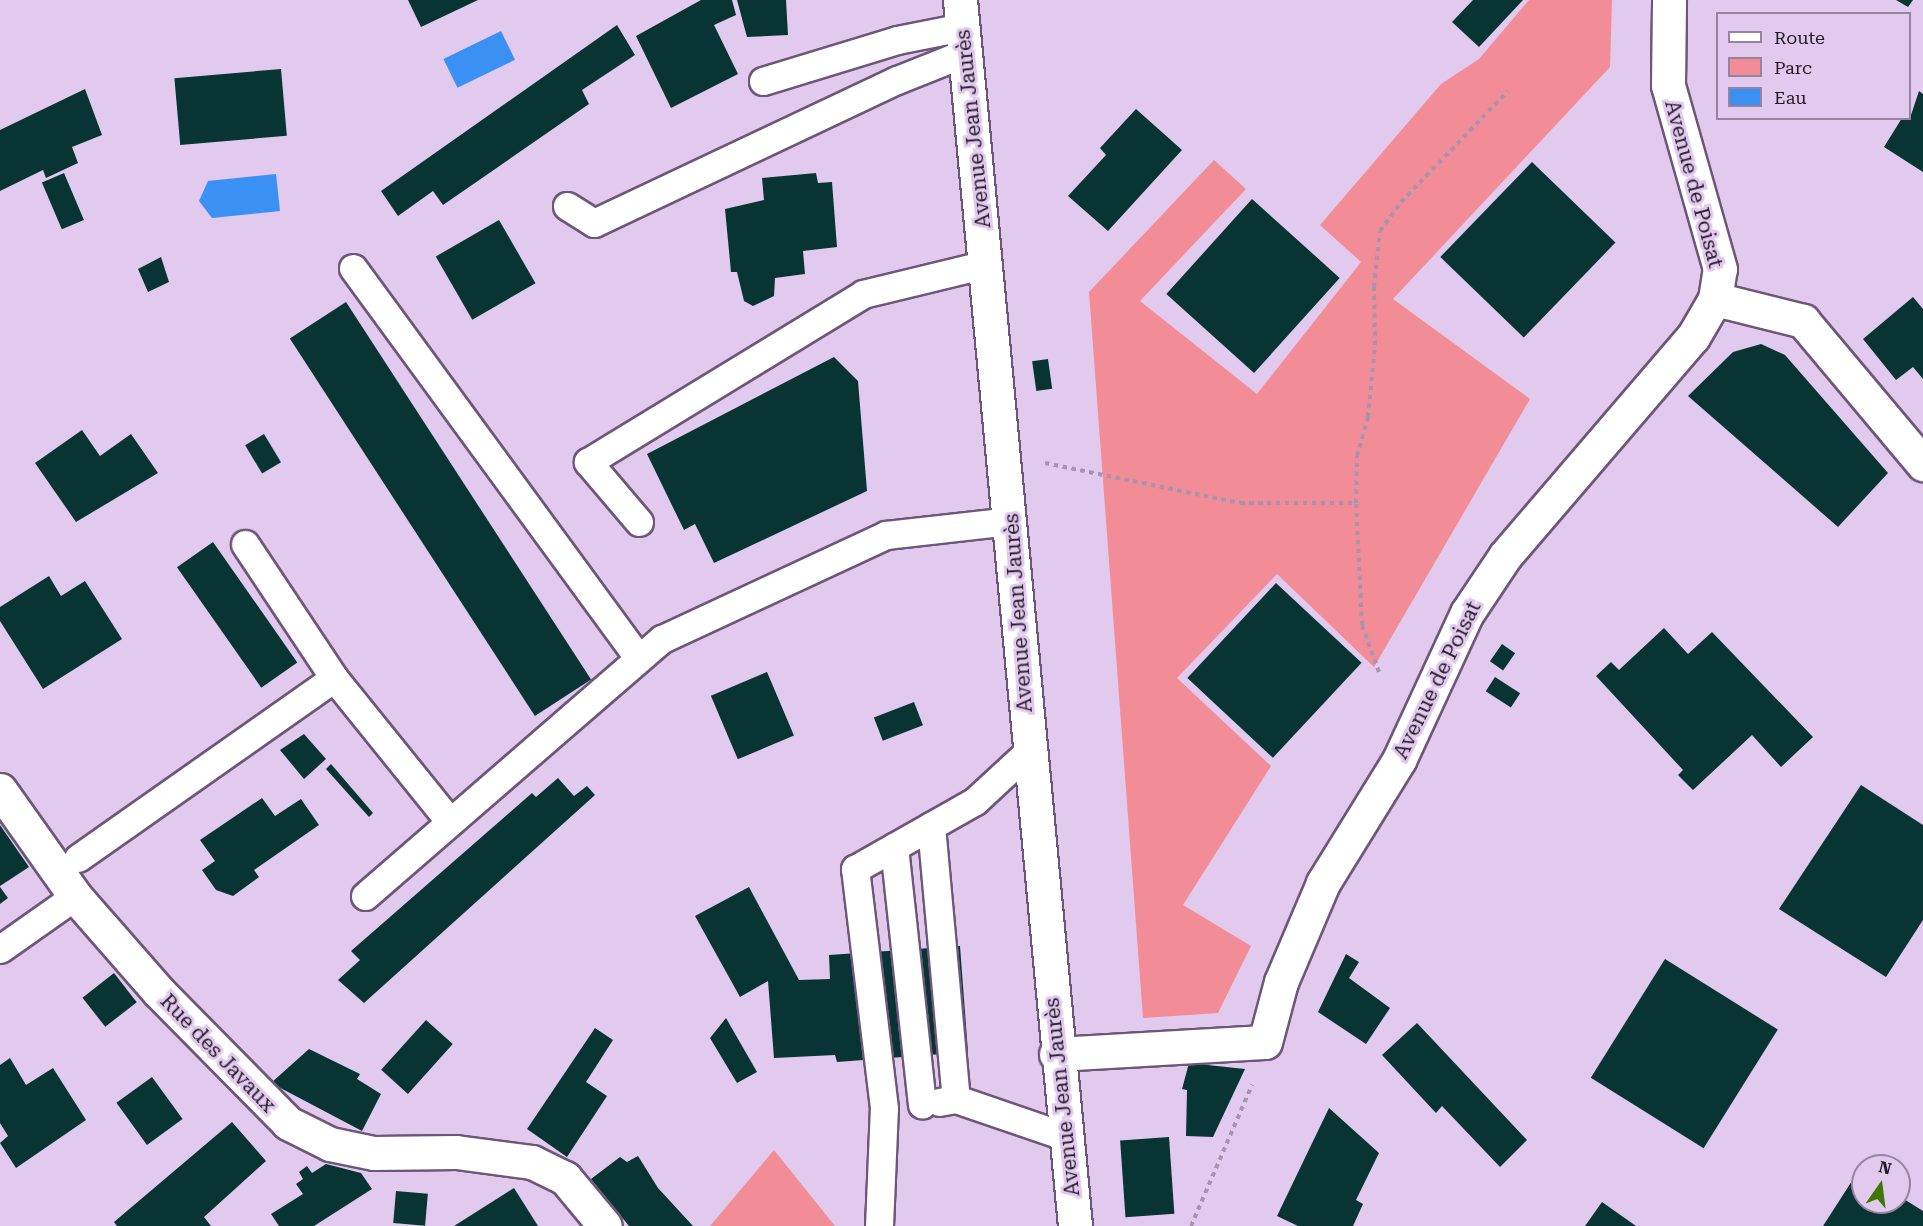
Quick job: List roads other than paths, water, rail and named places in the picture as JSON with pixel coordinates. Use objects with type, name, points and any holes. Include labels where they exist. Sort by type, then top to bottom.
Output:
[{"type":"street","name":"Avenue de Poisat","points":[[1056,1054],[1265,1042],[1284,974],[1323,883],[1399,760],[1467,613],[1504,556],[1693,337],[1715,299],[1720,268],[1668,85],[1669,0]]},
{"type":"street","name":"Avenue Jean Jaurès","points":[[962,27],[1011,522],[1028,752],[1056,1054],[1067,1137],[1075,1226]]},
{"type":"street","points":[[1715,299],[1803,321],[1923,464]]},
{"type":"street","name":"Rue des Javaux","points":[[0,790],[75,896],[212,1050],[288,1124],[330,1144],[374,1153],[456,1152],[532,1162],[565,1178],[605,1226]]},
{"type":"lane","points":[[763,81],[897,40],[962,27]]},
{"type":"lane","points":[[567,206],[594,223],[897,80],[962,27]]},
{"type":"lane","points":[[639,522],[588,462],[863,294],[987,264]]},
{"type":"lane","points":[[353,268],[639,659]]},
{"type":"lane","points":[[365,896],[662,639],[886,535],[1011,522]]},
{"type":"lane","points":[[245,544],[334,678],[450,822]]},
{"type":"lane","points":[[78,858],[334,678]]},
{"type":"lane","points":[[879,1226],[884,1108],[855,869],[975,801],[1028,752]]},
{"type":"lane","points":[[931,826],[956,1100]]},
{"type":"lane","points":[[894,847],[922,1104]]},
{"type":"lane","points":[[0,950],[75,896]]},
{"type":"lane","points":[[884,1108],[956,1100],[1067,1137]]},
{"type":"water","points":[[501,31],[515,60],[458,88],[443,59]]},
{"type":"water","points":[[276,174],[280,211],[212,218],[199,201],[208,181]]}]
